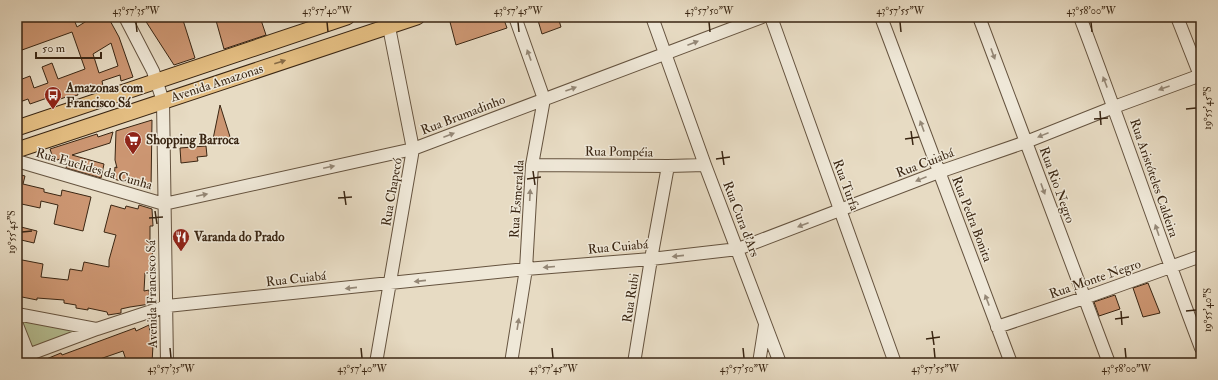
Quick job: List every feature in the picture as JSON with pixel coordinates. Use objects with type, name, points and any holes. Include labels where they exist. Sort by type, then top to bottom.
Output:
[{"type":"main road","name":"Avenida Amazonas","points":[[17,128],[347,17]]},
{"type":"main road","name":"Avenida Amazonas","points":[[17,150],[389,22],[417,17]]},
{"type":"street","name":"Avenida Francisco Sá","points":[[125,17],[158,81],[164,100],[167,363]]},
{"type":"street","name":"Rua Esmeralda","points":[[511,363],[526,269],[532,165],[544,99],[515,17]]},
{"type":"street","name":"Rua Cura d'Ars","points":[[652,17],[705,165],[780,363]]},
{"type":"street","name":"Rua Brumadinho","points":[[164,204],[413,149],[762,17]]},
{"type":"street","name":"Rua Turfa","points":[[771,17],[895,363]]},
{"type":"street","name":"Rua Pedra Bonita","points":[[881,17],[1011,363]]},
{"type":"street","name":"Rua Rio Negro","points":[[979,17],[1109,361]]},
{"type":"street","name":"Rua Aristóteles Caldeira","points":[[1080,17],[1114,107],[1170,267],[1201,348]]},
{"type":"street","points":[[1177,17],[1201,76]]},
{"type":"street","name":"Rua Chapecó","points":[[376,363],[413,149],[389,22]]},
{"type":"street","name":"Rua Cuiabá","points":[[26,359],[97,329],[167,306],[526,269],[651,259],[738,249],[939,172],[1026,142],[1114,107],[1201,76]]},
{"type":"street","name":"Rua Euclides da Cunha","points":[[17,161],[164,204]]},
{"type":"street","name":"Rua Pompéia","points":[[532,165],[705,165]]},
{"type":"street","name":"Rua Rubi","points":[[634,363],[668,166]]},
{"type":"street","name":"Rua Monte Negro","points":[[997,327],[1084,298],[1201,256]]},
{"type":"street","points":[[17,314],[97,329]]},
{"type":"street","points":[[759,363],[765,324]]},
{"type":"street","points":[[17,325],[26,359]]},
{"type":"green space","points":[[17,314],[96,329],[28,354]]},
{"type":"building","points":[[17,17],[73,17],[77,27],[93,17],[108,17],[119,37],[133,77],[121,81],[120,75],[102,81],[103,86],[92,90],[91,87],[77,92],[78,95],[55,101],[53,96],[30,104],[28,99],[17,103],[17,81],[30,76],[34,88],[48,83],[42,67],[52,63],[58,79],[85,69],[72,32],[17,51]],"holes":[[[111,43],[118,66],[99,73],[93,54]]]},
{"type":"building","points":[[143,17],[182,17],[195,58],[174,65]]},
{"type":"building","points":[[215,17],[260,17],[266,35],[224,49]]},
{"type":"building","points":[[465,17],[503,17],[507,28],[456,45],[450,22]]},
{"type":"building","points":[[537,17],[558,17],[561,27],[542,34]]},
{"type":"building","points":[[220,105],[231,140],[212,144]]},
{"type":"building","points":[[152,120],[151,190],[114,179],[115,167],[117,168],[115,160],[116,131]]},
{"type":"building","points":[[113,132],[110,143],[72,155],[104,164],[101,178],[66,168],[69,156],[54,161],[50,149],[97,134],[98,137]]},
{"type":"building","points":[[206,146],[207,156],[197,157],[198,161],[181,163],[180,148]]},
{"type":"building","points":[[17,174],[25,176],[23,184],[44,189],[44,192],[61,196],[62,190],[91,197],[83,231],[54,224],[58,205],[41,201],[40,208],[17,203]]},
{"type":"building","points":[[111,205],[125,209],[126,206],[138,209],[139,205],[152,209],[153,226],[150,226],[150,245],[153,245],[152,257],[150,257],[150,273],[145,273],[144,291],[149,290],[150,304],[121,309],[121,313],[108,315],[107,312],[88,308],[88,310],[76,308],[76,305],[64,303],[64,300],[37,298],[37,300],[17,296],[17,259],[43,264],[41,277],[68,280],[70,269],[82,271],[84,262],[109,267],[109,260],[116,235],[104,232]]},
{"type":"building","points":[[17,226],[37,231],[34,243],[17,239]]},
{"type":"building","points":[[1148,283],[1160,313],[1143,317],[1133,288]]},
{"type":"building","points":[[1115,295],[1120,309],[1099,316],[1094,302]]},
{"type":"building","points":[[149,325],[152,346],[153,345],[152,363],[127,363],[123,351],[97,360],[98,363],[39,363],[61,353],[62,355],[135,328],[136,331]]},
{"type":"place","name":"Amazonas com Francisco Sá","points":[[53,110]]},
{"type":"place","name":"Shopping Barroca","points":[[133,155]]},
{"type":"place","name":"Varanda do Prado","points":[[181,252]]}]
